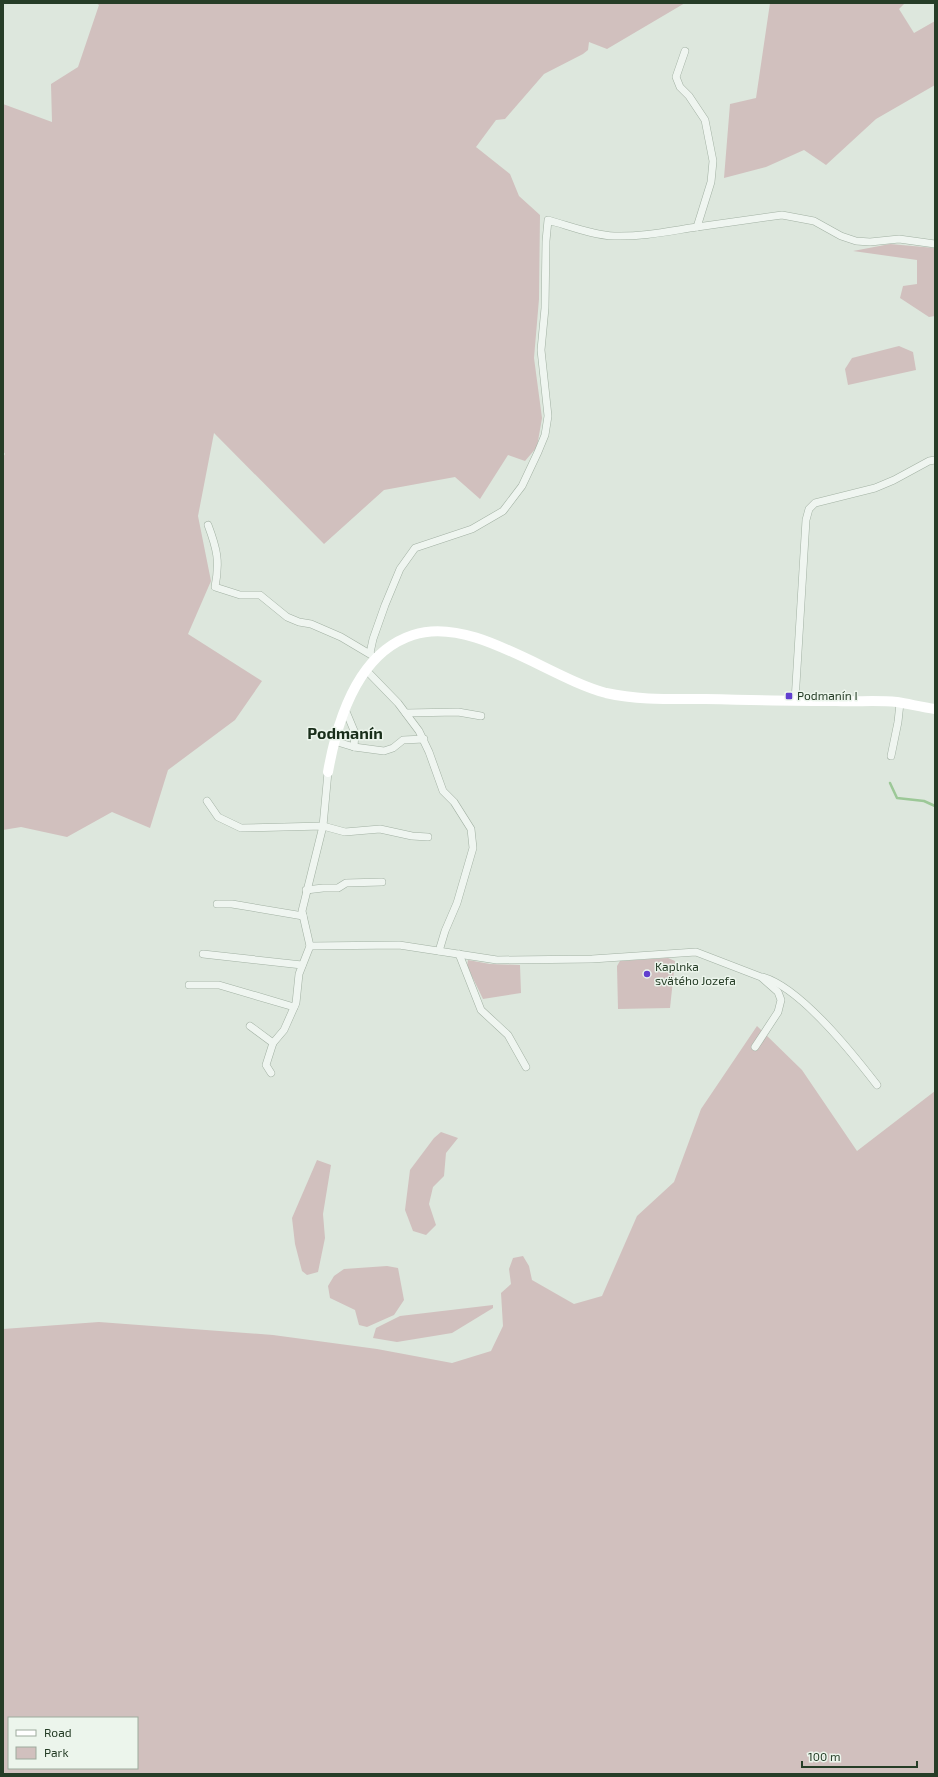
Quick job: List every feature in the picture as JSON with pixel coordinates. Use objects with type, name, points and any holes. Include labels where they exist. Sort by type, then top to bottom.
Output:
[{"type":"street","points":[[685,50],[676,77],[680,87],[689,96],[705,120],[713,161],[711,182],[697,227]]},
{"type":"street","points":[[271,1073],[266,1065],[273,1043],[284,1030],[294,1007],[299,974],[310,946],[302,911],[323,826],[328,772],[334,741],[344,709],[373,656],[373,639],[400,569],[415,548],[472,529],[503,512],[522,486],[545,435],[548,416],[541,350],[545,308],[546,241],[548,220],[595,233],[613,236],[633,236],[782,215],[814,221],[841,236],[856,241],[870,242],[899,240],[935,244]]},
{"type":"street","points":[[795,701],[806,520],[809,509],[815,503],[875,488],[894,480],[929,461],[935,460]]},
{"type":"street","points":[[208,525],[216,547],[218,561],[215,587],[240,595],[260,595],[287,617],[299,622],[311,624],[373,656]]},
{"type":"street","points":[[373,656],[408,637],[422,632],[453,632],[479,639],[579,683],[611,694],[678,699],[900,703],[935,709]]},
{"type":"street","points":[[366,670],[378,681],[406,713],[424,739],[443,791],[454,802],[471,829],[473,848],[457,903],[445,931],[439,951]]},
{"type":"street","points":[[891,756],[898,722],[900,703]]},
{"type":"street","points":[[344,709],[355,733],[354,747]]},
{"type":"street","points":[[406,713],[458,712],[481,716]]},
{"type":"street","points":[[334,741],[354,747],[384,751],[393,748],[403,740],[424,739]]},
{"type":"street","points":[[207,801],[218,818],[241,828],[323,826],[345,832],[380,829],[412,836],[428,837]]},
{"type":"street","points":[[306,890],[338,888],[346,883],[382,882]]},
{"type":"street","points":[[217,904],[232,904],[303,916]]},
{"type":"street","points":[[310,946],[399,945],[497,960],[584,959],[696,952],[761,977],[773,980],[800,1000],[833,1031],[877,1085]]},
{"type":"street","points":[[203,954],[302,965]]},
{"type":"street","points":[[459,954],[481,1010],[508,1035],[526,1067]]},
{"type":"street","points":[[755,1047],[778,1012],[781,1000],[778,992],[761,977]]},
{"type":"street","points":[[189,985],[219,984],[294,1007]]},
{"type":"street","points":[[250,1026],[273,1043]]},
{"type":"green space","points":[[96,3],[685,3],[607,49],[589,42],[588,50],[583,54],[544,74],[505,119],[496,120],[476,147],[510,174],[519,196],[540,215],[539,299],[534,358],[542,418],[537,447],[525,461],[508,455],[480,499],[455,477],[384,490],[324,544],[214,433],[198,516],[211,581],[188,634],[262,681],[235,720],[168,770],[150,828],[112,812],[67,837],[21,827],[3,830],[3,457],[5,454],[3,451],[3,104],[52,122],[51,84],[78,67],[99,5]]},
{"type":"green space","points":[[770,3],[905,3],[899,9],[914,33],[935,21],[935,85],[876,119],[826,165],[804,150],[766,167],[724,178],[730,104],[756,98]]},
{"type":"green space","points":[[890,244],[935,248],[935,316],[929,317],[900,298],[903,286],[917,284],[917,260],[853,251]]},
{"type":"green space","points":[[899,346],[913,352],[916,370],[848,385],[845,369],[852,358]]},
{"type":"green space","points":[[668,958],[675,961],[670,1008],[618,1009],[617,966],[620,961]]},
{"type":"green space","points":[[468,960],[490,964],[520,965],[521,993],[483,999],[467,966]]},
{"type":"green space","points":[[757,1026],[802,1070],[857,1151],[935,1091],[935,1774],[3,1774],[3,1329],[99,1322],[273,1335],[377,1349],[452,1363],[491,1351],[503,1326],[501,1293],[511,1284],[509,1269],[513,1258],[523,1256],[529,1266],[532,1280],[574,1304],[602,1296],[637,1216],[674,1182],[701,1109]]},
{"type":"green space","points":[[441,1132],[458,1138],[446,1153],[444,1176],[433,1187],[429,1204],[436,1225],[426,1235],[413,1231],[405,1210],[410,1170],[434,1138]]},
{"type":"green space","points":[[317,1160],[331,1165],[323,1214],[325,1238],[318,1272],[307,1275],[302,1271],[295,1244],[292,1218]]},
{"type":"green space","points":[[387,1266],[398,1268],[404,1300],[394,1315],[367,1327],[359,1325],[355,1310],[330,1298],[328,1286],[334,1276],[344,1269]]},
{"type":"green space","points":[[493,1305],[493,1308],[452,1333],[397,1342],[373,1338],[376,1328],[400,1316]]},
{"type":"waterway","points":[[890,783],[897,798],[924,801],[935,806]]},
{"type":"place","name":"Podmanín I","points":[[789,696]]},
{"type":"place","name":"Kaplnka svätého Jozefa","points":[[647,974]]},
{"type":"district","name":"Podmanín","points":[[345,733]]}]
